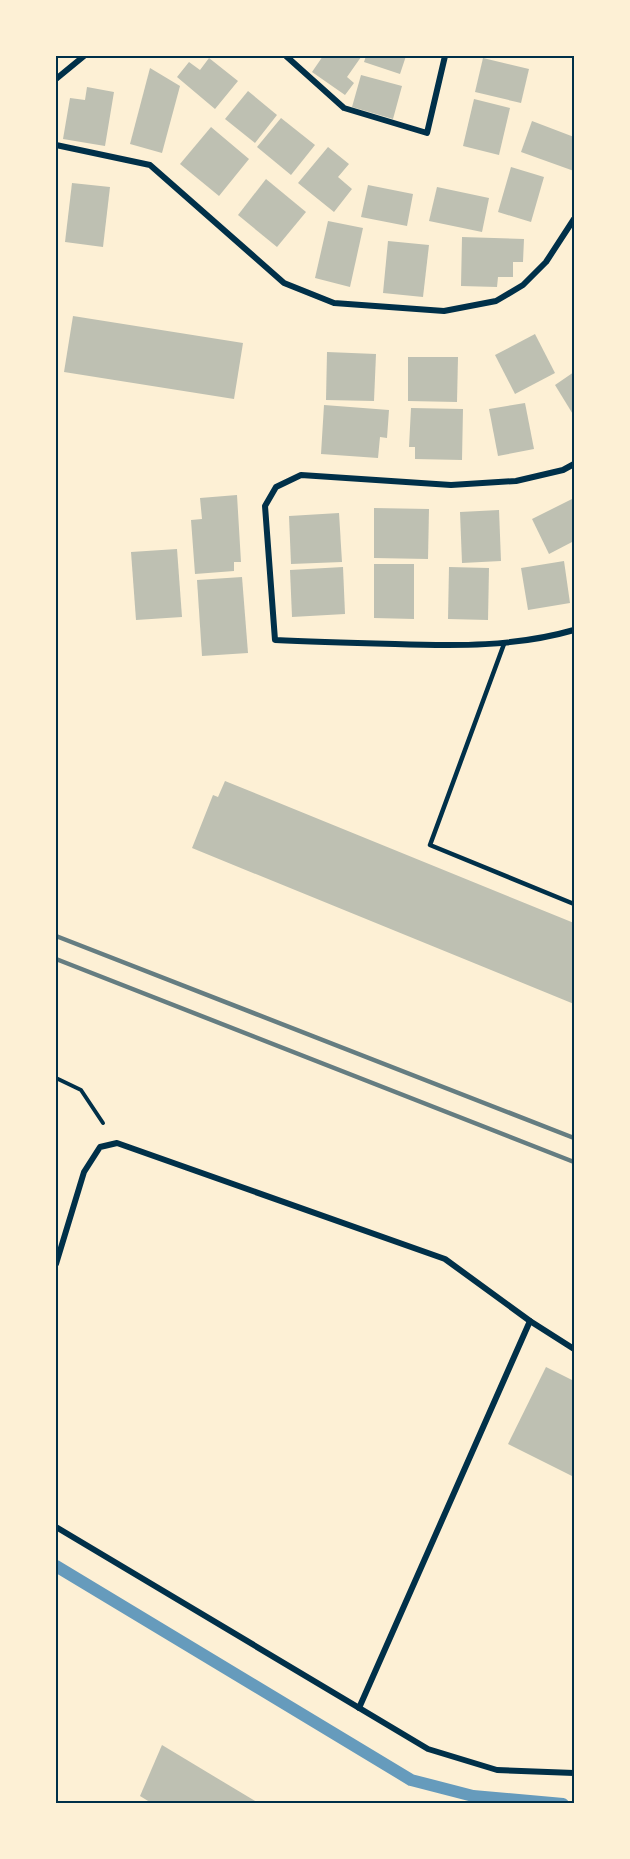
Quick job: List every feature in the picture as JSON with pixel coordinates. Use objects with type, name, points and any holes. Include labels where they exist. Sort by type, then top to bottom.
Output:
[{"type":"street","points":[[56,79],[84,56]]},
{"type":"street","points":[[286,56],[344,108],[427,133],[445,56]]},
{"type":"street","points":[[56,145],[150,165],[284,283],[334,303],[444,311],[496,301],[523,285],[546,262],[574,219]]},
{"type":"street","points":[[574,464],[562,470],[516,481],[451,485],[301,475],[276,487],[265,506],[275,640],[459,646],[504,644],[552,637],[574,630]]},
{"type":"street","points":[[56,1264],[84,1172],[100,1147],[117,1143],[445,1259],[530,1321],[574,1349]]},
{"type":"street","points":[[359,1708],[530,1321]]},
{"type":"street","points":[[56,1527],[428,1749],[497,1770],[574,1773]]},
{"type":"lane","points":[[504,644],[430,845],[574,904]]},
{"type":"path","points":[[56,1078],[81,1090],[117,1143]]},
{"type":"building","points":[[323,56],[361,57],[347,77],[354,83],[345,95],[312,72]]},
{"type":"building","points":[[366,56],[406,56],[400,74],[364,62]]},
{"type":"building","points":[[209,58],[238,81],[215,109],[177,77],[189,62],[200,70]]},
{"type":"building","points":[[483,58],[529,69],[521,103],[475,92]]},
{"type":"building","points":[[150,68],[180,86],[162,153],[130,144]]},
{"type":"building","points":[[361,75],[402,86],[393,119],[352,107]]},
{"type":"building","points":[[87,87],[114,92],[105,146],[63,139],[70,98],[85,100]]},
{"type":"building","points":[[248,91],[277,115],[255,143],[225,119]]},
{"type":"building","points":[[474,99],[510,108],[499,155],[463,146]]},
{"type":"building","points":[[281,118],[315,145],[291,175],[257,147]]},
{"type":"building","points":[[532,121],[574,137],[574,171],[521,152]]},
{"type":"building","points":[[211,127],[249,159],[219,196],[180,164]]},
{"type":"building","points":[[328,147],[349,164],[338,177],[352,189],[334,212],[298,183]]},
{"type":"building","points":[[511,167],[544,177],[531,222],[498,212]]},
{"type":"building","points":[[266,179],[306,212],[277,247],[238,215]]},
{"type":"building","points":[[72,183],[110,187],[103,247],[65,242]]},
{"type":"building","points":[[368,185],[413,194],[407,226],[361,217]]},
{"type":"building","points":[[437,187],[489,198],[482,232],[429,221]]},
{"type":"building","points":[[328,221],[363,228],[350,287],[315,278]]},
{"type":"building","points":[[462,237],[524,239],[523,262],[513,262],[513,277],[498,277],[497,287],[461,286]]},
{"type":"building","points":[[388,241],[429,245],[423,297],[383,293]]},
{"type":"building","points":[[73,316],[243,343],[234,399],[64,372]]},
{"type":"building","points":[[535,334],[555,373],[515,394],[495,355]]},
{"type":"building","points":[[327,352],[376,354],[374,401],[326,400]]},
{"type":"building","points":[[408,357],[458,357],[457,402],[408,401]]},
{"type":"building","points":[[574,372],[574,416],[555,385]]},
{"type":"building","points":[[525,403],[534,449],[498,456],[489,409]]},
{"type":"building","points":[[324,405],[389,410],[387,438],[380,437],[378,458],[321,454]]},
{"type":"building","points":[[411,408],[463,409],[462,460],[415,459],[415,447],[409,447]]},
{"type":"building","points":[[237,495],[241,562],[234,562],[234,571],[195,574],[191,520],[202,519],[200,498]]},
{"type":"building","points":[[574,498],[574,541],[549,554],[532,519]]},
{"type":"building","points":[[374,508],[429,509],[428,559],[374,558]]},
{"type":"building","points":[[499,510],[501,561],[462,563],[460,512]]},
{"type":"building","points":[[339,513],[342,562],[291,564],[289,516]]},
{"type":"building","points":[[177,549],[182,617],[136,620],[131,552]]},
{"type":"building","points":[[564,561],[570,603],[528,610],[521,568]]},
{"type":"building","points":[[374,564],[414,564],[414,619],[374,618]]},
{"type":"building","points":[[343,567],[345,614],[292,617],[290,570]]},
{"type":"building","points":[[449,567],[489,568],[488,620],[448,619]]},
{"type":"building","points":[[242,577],[248,653],[202,656],[197,580]]},
{"type":"building","points":[[225,781],[574,923],[574,1004],[192,848],[213,795],[218,797]]},
{"type":"building","points":[[546,1367],[574,1381],[574,1477],[508,1444]]},
{"type":"building","points":[[162,1745],[260,1804],[153,1804],[140,1796]]},
{"type":"waterway","points":[[56,1566],[411,1780],[473,1796],[563,1804]]},
{"type":"railway","points":[[56,936],[574,1138]]},
{"type":"railway","points":[[56,959],[574,1162]]}]
